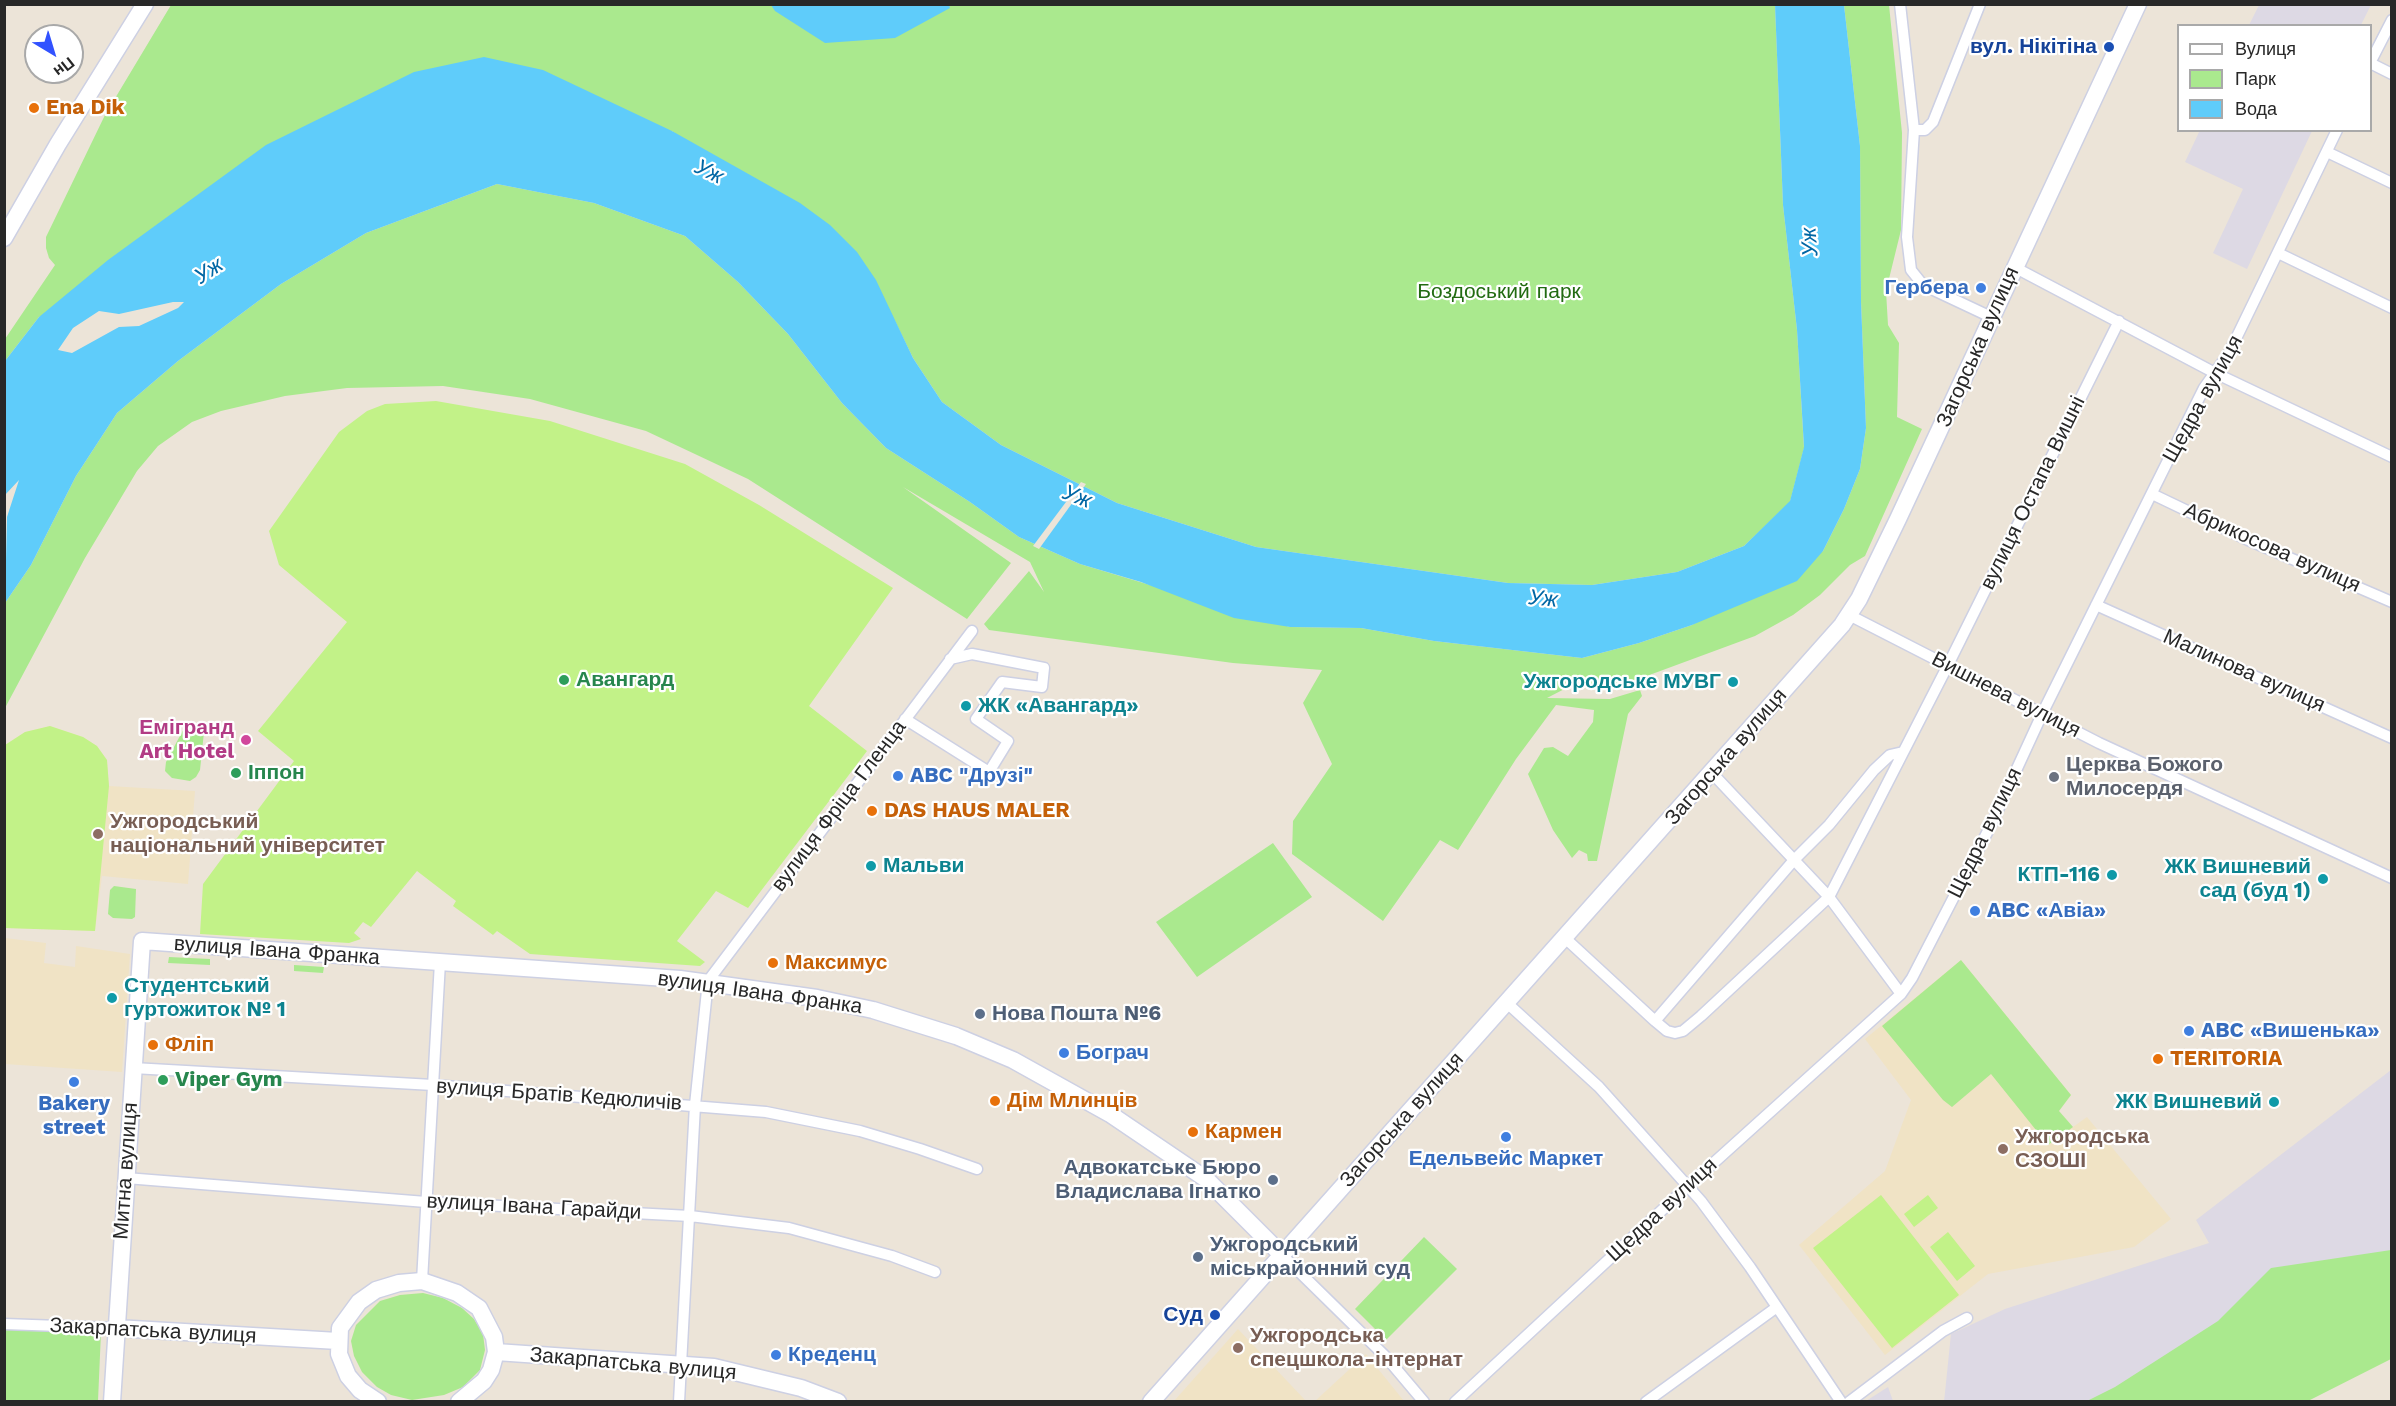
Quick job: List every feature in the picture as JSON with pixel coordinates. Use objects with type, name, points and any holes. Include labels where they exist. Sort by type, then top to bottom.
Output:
[{"type":"street","points":[[4,238],[58,144],[145,4]]},
{"type":"street","points":[[1900,4],[1914,130],[1907,237],[1911,270],[1923,285],[1991,317]]},
{"type":"street","points":[[1914,130],[1925,130],[1933,122],[1980,4]]},
{"type":"street","name":"Загорська вулиця","points":[[1151,1401],[1835,635],[1849,615],[1903,509],[2138,4]]},
{"type":"street","points":[[2372,59],[2391,20]]},
{"type":"street","points":[[2372,64],[2391,74]]},
{"type":"street","name":"Щедра вулиця","points":[[1455,1401],[1901,994],[1921,962],[1991,825],[2043,712],[2204,388],[2229,353],[2336,132]]},
{"type":"street","points":[[2327,152],[2391,183]]},
{"type":"street","points":[[2278,253],[2391,308]]},
{"type":"street","points":[[2014,267],[2215,373],[2391,457]]},
{"type":"street","name":"вулиця Остапа Вишні","points":[[1829,897],[1948,665],[2118,321]]},
{"type":"street","name":"Абрикосова вулиця","points":[[2152,494],[2248,540],[2391,602]]},
{"type":"street","name":"Малинова вулиця","points":[[2096,605],[2391,738]]},
{"type":"street","name":"Вишнева вулиця","points":[[1849,615],[2100,743],[2391,878]]},
{"type":"street","name":"вулиця Фріца Гленца","points":[[708,981],[972,631]]},
{"type":"street","points":[[905,719],[989,772],[1008,741],[976,719],[1002,681],[1042,687],[1044,668],[972,654],[950,659]]},
{"type":"street","points":[[1655,1021],[1794,860],[1829,825],[1874,770],[1890,755],[1903,752]]},
{"type":"street","points":[[1713,773],[1829,897],[1901,994]]},
{"type":"street","points":[[1565,938],[1655,1021],[1667,1031],[1675,1033],[1683,1031],[1829,897]]},
{"type":"street","name":"вулиця Івана Франка","points":[[142,941],[708,981],[817,998],[873,1010],[956,1036],[1013,1060],[1110,1114],[1182,1161],[1231,1202],[1378,1348],[1424,1401]]},
{"type":"street","name":"Митна вулиця","points":[[112,1401],[142,941]]},
{"type":"street","points":[[422,1281],[440,963]]},
{"type":"street","points":[[679,1401],[695,1105],[708,981]]},
{"type":"street","points":[[1507,1003],[1599,1087],[1688,1186],[1750,1267],[1841,1401]]},
{"type":"street","name":"вулиця Братів Кедюличів","points":[[133,1068],[433,1085],[695,1105],[766,1113],[842,1127],[911,1146],[977,1169]]},
{"type":"street","name":"вулиця Івана Гарайди","points":[[126,1178],[426,1202],[690,1216],[789,1228],[892,1256],[935,1272]]},
{"type":"street","points":[[378,1401],[360,1390],[348,1376],[339,1354],[340,1328],[359,1302],[376,1290],[399,1283],[422,1281],[456,1293],[479,1308],[494,1337],[496,1352],[491,1370],[484,1381],[459,1401]]},
{"type":"street","points":[[1646,1401],[1777,1307]]},
{"type":"street","points":[[1849,1401],[1943,1331],[1967,1318]]},
{"type":"street","name":"Закарпатська вулиця","points":[[4,1323],[338,1341]]},
{"type":"street","name":"Закарпатська вулиця","points":[[496,1352],[714,1367],[801,1388],[838,1401]]},
{"type":"shaded area","points":[[2259,4],[2371,5],[2362,24],[2249,24]]},
{"type":"shaded area","points":[[2199,132],[2312,132],[2247,269],[2213,253],[2243,189],[2185,162]]},
{"type":"shaded area","name":"Ужгородський національний університет","points":[[50,726],[83,737],[97,746],[107,760],[109,786],[195,791],[188,884],[102,876],[95,931],[5,928],[5,745],[25,732]]},
{"type":"shaded area","points":[[5,938],[46,943],[44,963],[75,967],[76,946],[130,954],[122,1072],[5,1064]]},
{"type":"shaded area","name":"Ужгородська СЗОШІ","points":[[1961,960],[2071,1095],[2059,1111],[2073,1127],[2087,1117],[2171,1219],[2134,1247],[1988,1274],[1885,1355],[1799,1245],[1885,1171],[1911,1100],[1865,1039]]},
{"type":"shaded area","points":[[2391,1070],[2391,1252],[2126,1401],[1944,1402],[1951,1334],[2005,1309],[2209,1243],[2196,1220]]},
{"type":"shaded area","name":"Ужгородська спецшкола-інтернат","points":[[1238,1329],[1306,1401],[1174,1401]]},
{"type":"shaded area","name":"Ужгородська спецшкола-інтернат","points":[[1366,1354],[1404,1401],[1314,1402]]},
{"type":"shaded area","points":[[1888,1387],[1893,1401],[1866,1401]]},
{"type":"green space","name":"Боздоський парк","points":[[171,5],[1775,5],[1783,205],[1797,330],[1804,448],[1790,502],[1744,546],[1677,572],[1592,585],[1508,583],[1256,547],[1117,503],[1001,445],[942,402],[913,358],[895,321],[672,131],[39,317],[5,361],[5,339],[55,265],[49,258],[46,237],[105,115]]},
{"type":"green space","points":[[1844,5],[1889,5],[1902,133],[1901,230],[1886,291],[1888,325],[1899,343],[1897,417],[1922,429],[1865,556],[1850,565],[1820,595],[1793,615],[1755,636],[1644,677],[1616,685],[1578,689],[1578,682],[1547,698],[1610,699],[1640,690],[1642,696],[1628,714],[1597,861],[1588,861],[1587,854],[1579,850],[1572,858],[1553,830],[1528,774],[1544,748],[1553,747],[1568,756],[1593,722],[1594,710],[1556,705],[1516,759],[1458,850],[1440,840],[1383,921],[1292,854],[1293,821],[1332,764],[1303,703],[1322,670],[1233,663],[989,630],[984,624],[1029,571],[1044,592],[1030,562],[903,487],[1011,563],[967,619],[748,479],[646,431],[530,399],[443,386],[347,388],[285,396],[221,411],[192,422],[158,446],[137,471],[85,558],[5,708],[5,603],[31,565],[76,476],[117,413],[178,361],[281,284],[366,233],[497,184],[594,203],[685,236],[738,282],[788,334],[842,403],[886,448],[970,502],[1019,537],[1080,564],[1290,627],[1361,628],[1434,641],[1582,658],[1639,643],[1692,625],[1823,551],[1844,509],[1860,469],[1866,428],[1861,302],[1860,146]]},
{"type":"green space","name":"Авангард","points":[[436,401],[550,421],[685,464],[759,505],[893,588],[809,706],[867,751],[748,908],[716,891],[677,941],[705,962],[700,966],[530,954],[497,931],[493,935],[453,906],[456,901],[417,871],[371,927],[363,922],[354,933],[361,939],[349,943],[200,934],[203,884],[294,761],[258,731],[347,622],[279,565],[269,531],[339,432],[367,411],[385,404]]},
{"type":"green space","points":[[195,725],[203,728],[204,732],[200,770],[190,781],[172,778],[165,771],[166,762],[185,727]]},
{"type":"green space","name":"Ужгородський національний університет","points":[[50,726],[83,737],[97,746],[107,760],[109,786],[95,931],[5,928],[5,745],[25,732]]},
{"type":"green space","points":[[1273,843],[1312,897],[1197,977],[1156,922]]},
{"type":"green space","points":[[114,886],[136,889],[135,917],[132,919],[113,918],[108,914],[110,890]]},
{"type":"green space","points":[[169,957],[210,959],[210,965],[168,963]]},
{"type":"green space","points":[[1961,960],[2071,1095],[2059,1111],[2073,1127],[2048,1145],[1991,1074],[1952,1107],[1943,1100],[1882,1026]]},
{"type":"green space","points":[[294,965],[324,967],[323,973],[294,971]]},
{"type":"green space","points":[[1881,1195],[1959,1295],[1892,1348],[1813,1248]]},
{"type":"green space","points":[[1928,1195],[1938,1208],[1914,1227],[1904,1214]]},
{"type":"green space","points":[[1948,1232],[1975,1266],[1957,1281],[1930,1247]]},
{"type":"green space","points":[[1424,1237],[1457,1269],[1386,1340],[1355,1309]]},
{"type":"green space","points":[[2391,1250],[2391,1359],[2308,1401],[2087,1401],[2115,1387],[2218,1321],[2271,1268]]},
{"type":"green space","points":[[423,1293],[443,1298],[462,1308],[474,1319],[483,1334],[485,1350],[480,1370],[463,1387],[444,1395],[412,1400],[391,1395],[377,1387],[362,1372],[354,1356],[351,1341],[356,1325],[380,1301],[400,1295]]},
{"type":"green space","points":[[5,1329],[101,1332],[98,1401],[5,1402]]},
{"type":"water","points":[[771,5],[949,5],[950,8],[895,38],[825,43],[775,11]]},
{"type":"water","name":"Уж","points":[[1775,5],[1844,5],[1860,146],[1861,302],[1866,428],[1860,469],[1844,509],[1823,551],[1797,581],[1692,625],[1639,643],[1582,658],[1434,641],[1361,628],[1290,627],[1234,618],[1141,582],[1080,564],[1019,537],[970,502],[886,448],[842,403],[788,334],[738,282],[685,236],[594,203],[497,184],[366,233],[281,284],[178,361],[117,413],[76,476],[31,565],[5,603],[7,517],[19,480],[5,495],[5,361],[39,317],[108,260],[266,145],[414,72],[484,57],[543,70],[672,131],[800,203],[830,225],[857,252],[876,280],[913,358],[942,402],[1001,445],[1117,503],[1256,547],[1508,583],[1592,585],[1677,572],[1744,546],[1790,501],[1804,447],[1797,330],[1783,205]],"holes":[[[173,302],[184,302],[178,308],[139,326],[119,327],[72,353],[58,350],[73,328],[99,311],[119,314]]]},
{"type":"pier","points":[[1081,482],[1086,484],[1039,549],[1033,546]]},
{"type":"place","name":"вул. Нікітіна","points":[[2109,47]]},
{"type":"place","name":"Ena Dik","points":[[34,108]]},
{"type":"place","name":"Гербера","points":[[1981,288]]},
{"type":"place","name":"Авангард","points":[[564,680]]},
{"type":"place","name":"Ужгородське МУВГ","points":[[1733,682]]},
{"type":"place","name":"ЖК «Авангард»","points":[[966,706]]},
{"type":"place","name":"Емігранд Art Hotel","points":[[246,740]]},
{"type":"place","name":"Іппон","points":[[236,773]]},
{"type":"place","name":"ABC \"Друзі\"","points":[[898,776]]},
{"type":"place","name":"Церква Божого Милосердя","points":[[2054,777]]},
{"type":"place","name":"DAS HAUS MALER","points":[[872,811]]},
{"type":"place","name":"Ужгородський національний університет","points":[[98,834]]},
{"type":"place","name":"Мальви","points":[[871,866]]},
{"type":"place","name":"КТП-116","points":[[2112,875]]},
{"type":"place","name":"ЖК Вишневий сад (буд 1)","points":[[2323,879]]},
{"type":"place","name":"ABC «Авіа»","points":[[1975,911]]},
{"type":"place","name":"Максимус","points":[[773,963]]},
{"type":"place","name":"Студентський гуртожиток № 1","points":[[112,998]]},
{"type":"place","name":"Нова Пошта №6","points":[[980,1014]]},
{"type":"place","name":"ABC «Вишенька»","points":[[2189,1031]]},
{"type":"place","name":"Фліп","points":[[153,1045]]},
{"type":"place","name":"Бограч","points":[[1064,1053]]},
{"type":"place","name":"TERITORIA","points":[[2158,1059]]},
{"type":"place","name":"Viper Gym","points":[[163,1080]]},
{"type":"place","name":"Bakery street","points":[[74,1082]]},
{"type":"place","name":"Дім Млинців","points":[[995,1101]]},
{"type":"place","name":"ЖК Вишневий","points":[[2274,1102]]},
{"type":"place","name":"Кармен","points":[[1193,1132]]},
{"type":"place","name":"Едельвейс Маркет","points":[[1506,1137]]},
{"type":"place","name":"Ужгородська СЗОШІ","points":[[2003,1149]]},
{"type":"place","name":"Адвокатське Бюро Владислава Ігнатко","points":[[1273,1180]]},
{"type":"place","name":"Ужгородський міськрайонний суд","points":[[1198,1257]]},
{"type":"place","name":"Суд","points":[[1215,1315]]},
{"type":"place","name":"Ужгородська спецшкола-інтернат","points":[[1238,1348]]},
{"type":"place","name":"Креденц","points":[[776,1355]]}]
